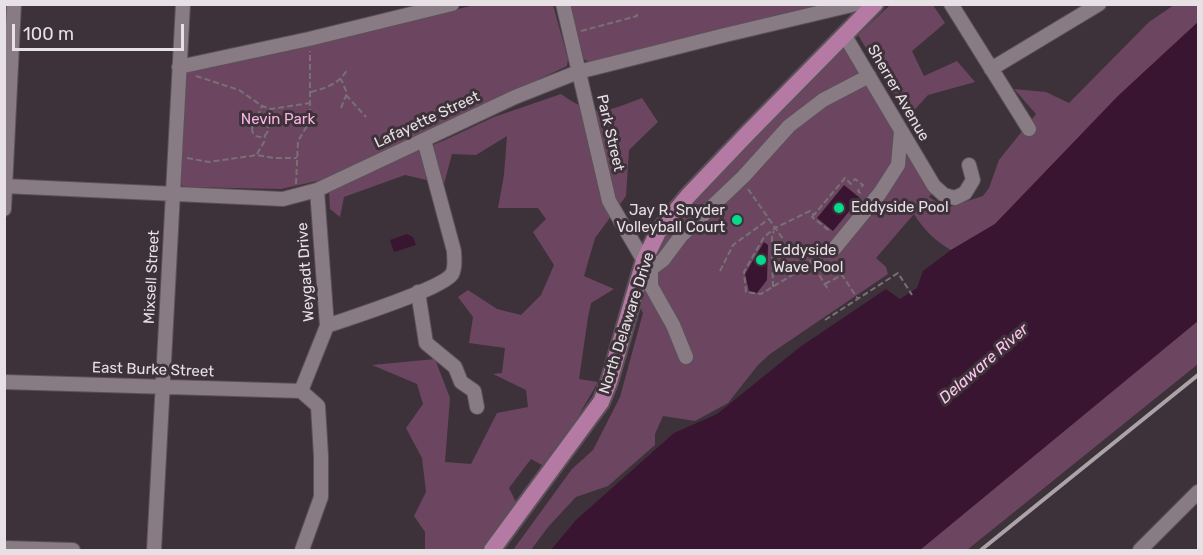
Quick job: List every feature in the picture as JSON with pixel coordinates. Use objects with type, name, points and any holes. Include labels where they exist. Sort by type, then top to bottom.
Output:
[{"type":"main road","name":"North Delaware Drive","points":[[492,550],[602,402],[658,232],[688,196],[875,4]]},
{"type":"street","points":[[4,209],[15,4]]},
{"type":"street","name":"Mixsell Street","points":[[154,550],[173,195],[184,70],[183,4]]},
{"type":"street","points":[[184,70],[452,4]]},
{"type":"street","name":"Park Street","points":[[563,4],[609,201],[647,265],[651,286],[673,325],[687,357]]},
{"type":"street","name":"Lafayette Street","points":[[5,186],[272,200],[295,196],[317,190],[515,98],[578,72],[856,4]]},
{"type":"street","points":[[951,4],[1029,129]]},
{"type":"street","points":[[991,69],[1100,4]]},
{"type":"street","name":"Sherrer Avenue","points":[[845,36],[934,186],[944,195],[955,198],[965,193],[973,180],[969,165]]},
{"type":"street","points":[[647,265],[663,260],[681,236],[741,179],[789,126],[823,100],[869,76]]},
{"type":"street","points":[[834,249],[880,194],[898,165],[901,131]]},
{"type":"street","points":[[327,326],[444,282],[452,275],[455,266],[454,251],[424,140]]},
{"type":"street","name":"Weygadt Drive","points":[[301,391],[327,326],[317,190]]},
{"type":"street","points":[[418,292],[426,344],[455,367],[461,382],[474,391],[477,407]]},
{"type":"street","name":"East Burke Street","points":[[4,382],[301,391]]},
{"type":"street","points":[[301,391],[318,406],[321,456],[321,497],[302,550]]},
{"type":"street","points":[[1140,550],[1198,492]]},
{"type":"street","points":[[4,548],[72,550]]},
{"type":"path","points":[[570,34],[637,16],[637,12]]},
{"type":"path","points":[[295,196],[298,141],[307,126],[311,92],[309,39]]},
{"type":"path","points":[[184,70],[239,90],[262,106],[271,109],[310,103]]},
{"type":"path","points":[[311,92],[341,80],[347,70]]},
{"type":"path","points":[[341,80],[346,95],[366,117]]},
{"type":"path","points":[[341,108],[346,95]]},
{"type":"path","points":[[262,106],[253,132],[256,136],[265,135]]},
{"type":"path","points":[[254,125],[259,122],[266,124],[268,131],[257,155]]},
{"type":"path","points":[[184,158],[209,162],[257,155],[297,158]]},
{"type":"path","points":[[814,215],[845,178],[851,183],[855,179],[863,185],[858,191],[864,196]]},
{"type":"path","points":[[741,179],[783,239]]},
{"type":"path","points":[[834,249],[759,295],[746,292],[744,272],[764,237],[775,228],[810,211],[814,215],[812,217],[832,234],[838,226]]},
{"type":"path","points":[[720,271],[733,245],[769,219]]},
{"type":"path","points":[[773,287],[772,236],[775,228]]},
{"type":"path","points":[[811,261],[829,291]]},
{"type":"path","points":[[825,320],[898,273],[912,295]]},
{"type":"path","points":[[825,284],[842,275],[858,299]]},
{"type":"green space","name":"Nevin Park","points":[[475,5],[553,5],[568,59],[567,66],[326,179],[281,189],[180,185],[185,73]]},
{"type":"green space","points":[[569,5],[823,5],[592,64],[582,58]]},
{"type":"green space","points":[[890,5],[933,5],[945,23],[912,51],[924,76],[957,61],[975,82],[928,95],[908,117],[858,35]]},
{"type":"green space","points":[[1174,5],[1198,5],[1198,22],[1118,96],[995,224],[951,250],[930,235],[914,214],[876,258],[886,267],[888,274],[770,354],[758,365],[728,403],[695,421],[663,416],[655,434],[655,445],[608,486],[576,497],[548,527],[531,550],[513,550],[572,469],[593,450],[620,397],[643,313],[634,295],[658,232],[845,36],[934,191],[929,197],[946,208],[983,196],[989,188],[999,160],[1036,114],[1014,89],[1046,92],[1069,103],[1149,22]]},
{"type":"green space","points":[[561,94],[584,107],[601,111],[642,98],[658,122],[629,150],[626,196],[595,238],[584,276],[614,289],[591,303],[588,317],[579,379],[598,382],[573,425],[542,465],[531,459],[509,488],[516,502],[504,527],[485,550],[425,550],[425,532],[414,516],[426,492],[422,458],[406,428],[423,404],[417,384],[372,365],[435,359],[450,398],[445,462],[471,464],[497,413],[528,407],[526,390],[493,374],[502,373],[505,348],[469,343],[473,317],[458,297],[468,290],[497,309],[521,315],[541,295],[554,265],[533,232],[546,219],[538,208],[498,208],[504,175],[507,136],[476,155],[452,154],[444,184],[405,175],[344,197],[340,217],[330,209],[329,192],[365,173],[494,117]]},
{"type":"green space","points":[[1198,319],[1198,364],[967,550],[920,550]]},
{"type":"water","name":"Delaware River","points":[[1198,22],[1198,321],[920,550],[551,550],[576,520],[674,433],[717,414],[800,347],[886,289],[900,299],[917,288],[923,271],[951,250],[995,224],[1118,96]]},
{"type":"water","name":"Eddyside Pool","points":[[844,185],[860,198],[833,231],[817,218]]},
{"type":"water","points":[[407,234],[413,237],[416,245],[394,252],[390,240]]},
{"type":"water","name":"Eddyside Wave Pool","points":[[764,242],[768,245],[767,280],[757,293],[749,291],[745,274]]},
{"type":"railway","points":[[981,550],[1198,375]]},
{"type":"place","name":"Eddyside Pool","points":[[839,208]]},
{"type":"place","name":"Jay R. Snyder Volleyball Court","points":[[737,220]]},
{"type":"place","name":"Eddyside Wave Pool","points":[[761,260]]}]
